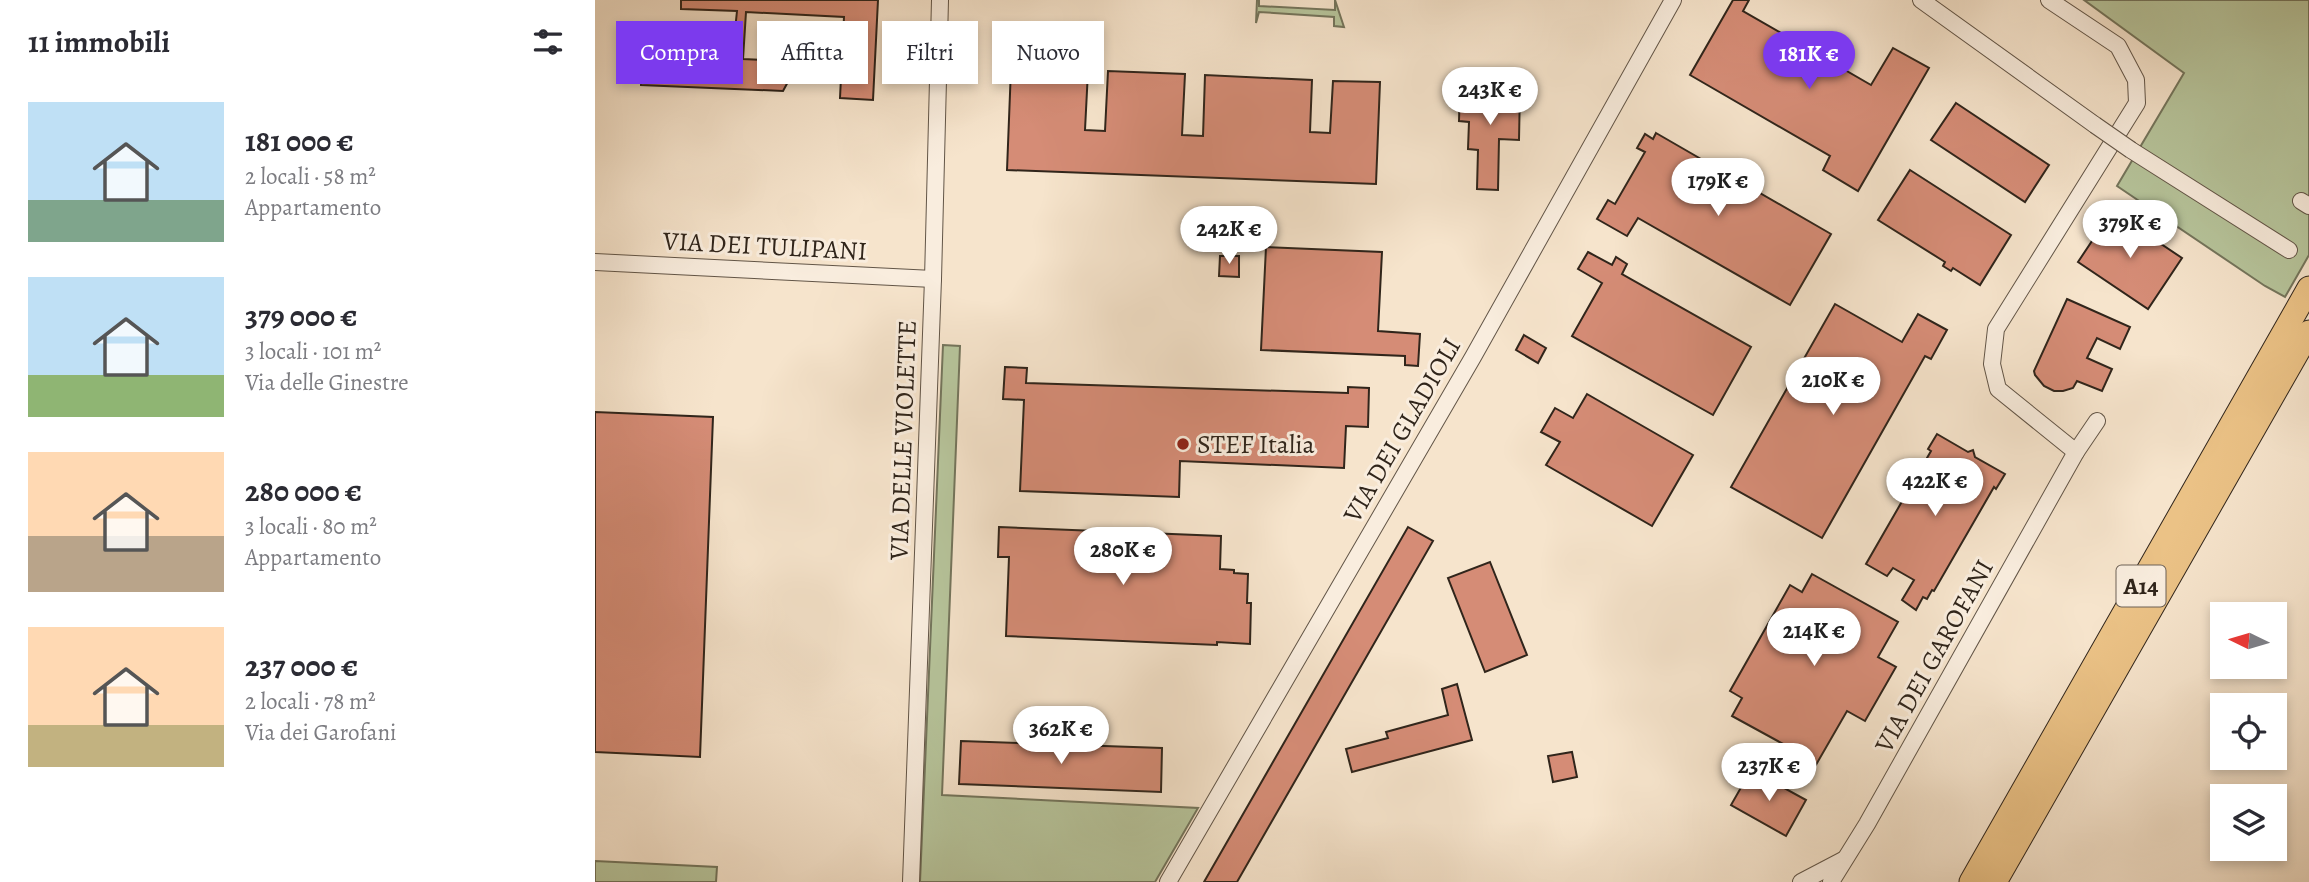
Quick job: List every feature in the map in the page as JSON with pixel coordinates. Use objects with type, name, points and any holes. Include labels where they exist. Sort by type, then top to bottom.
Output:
[{"type":"highway","name":"A14","points":[[1971,882],[2309,288]]},
{"type":"highway","name":"A14","points":[[1995,882],[2309,332]]},
{"type":"street","name":"VIA DELLE VIOLETTE","points":[[911,882],[933,279],[940,0]]},
{"type":"street","name":"VIA DEI GLADIOLI","points":[[1168,882],[1480,345],[1673,0]]},
{"type":"street","points":[[1921,0],[2131,150],[2289,250]]},
{"type":"street","points":[[2049,0],[2118,46],[2136,80],[2137,103],[1996,329],[1992,364],[1997,389],[2076,452]]},
{"type":"street","name":"VIA DEI TULIPANI","points":[[595,262],[933,279]]},
{"type":"street","name":"VIA DEI GAROFANI","points":[[1831,882],[1867,824],[2076,452],[2097,421]]},
{"type":"street","points":[[1801,882],[1843,860]]},
{"type":"green space","points":[[1257,0],[1259,6],[1335,10],[1335,0],[1344,27],[1334,26],[1334,17],[1259,12],[1256,23]]},
{"type":"green space","points":[[2084,0],[2309,0],[2309,255],[2285,297],[2117,186],[2184,73]]},
{"type":"green space","points":[[943,345],[960,346],[942,795],[1198,808],[1155,882],[920,882]]},
{"type":"green space","points":[[595,861],[717,867],[716,882],[595,882]]},
{"type":"building","points":[[681,0],[878,0],[873,100],[840,98],[841,84],[868,84],[868,21],[844,21],[844,17],[746,12],[743,59],[743,21],[736,21],[737,11],[681,9]]},
{"type":"building","points":[[1733,0],[1749,0],[1743,11],[1871,85],[1893,48],[1929,68],[1858,191],[1823,170],[1830,156],[1690,75]]},
{"type":"building","points":[[743,59],[757,60],[757,84],[787,84],[783,91],[641,85],[743,84]]},
{"type":"building","points":[[1108,71],[1185,74],[1182,135],[1203,136],[1205,75],[1312,80],[1310,132],[1330,133],[1333,81],[1380,82],[1376,184],[1007,170],[1010,84],[1087,84],[1085,130],[1105,131]]},
{"type":"building","points":[[1460,87],[1520,89],[1519,140],[1499,139],[1498,190],[1477,189],[1478,150],[1468,149],[1469,122],[1459,121]]},
{"type":"building","points":[[1956,103],[2049,165],[2025,202],[1931,140]]},
{"type":"building","points":[[1656,133],[1831,234],[1790,305],[1638,218],[1627,236],[1597,219],[1608,200],[1615,204],[1645,152],[1637,148],[1645,134],[1653,139]]},
{"type":"building","points":[[1910,170],[2011,235],[1980,285],[1953,268],[1951,271],[1943,266],[1945,262],[1878,220]]},
{"type":"building","points":[[2112,211],[2182,258],[2148,309],[2078,262]]},
{"type":"building","points":[[1266,247],[1382,252],[1378,331],[1420,334],[1418,366],[1405,365],[1405,356],[1261,350]]},
{"type":"building","points":[[1588,252],[1612,265],[1616,257],[1627,264],[1622,274],[1751,347],[1713,415],[1572,336],[1602,283],[1578,269]]},
{"type":"building","points":[[1220,256],[1239,256],[1239,277],[1219,276]]},
{"type":"building","points":[[2067,299],[2130,327],[2120,349],[2097,338],[2087,358],[2112,369],[2102,391],[2077,381],[2073,388],[2054,391],[2044,386],[2035,375],[2034,371]]},
{"type":"building","points":[[1835,304],[1902,342],[1918,314],[1947,330],[1931,359],[1925,356],[1822,538],[1731,487]]},
{"type":"building","points":[[1524,335],[1546,348],[1538,363],[1516,350]]},
{"type":"building","name":"STEF Italia","points":[[1005,367],[1027,368],[1026,383],[1348,393],[1348,387],[1369,388],[1368,427],[1346,426],[1344,468],[1180,461],[1179,497],[1020,491],[1024,400],[1003,399]]},
{"type":"building","points":[[1587,394],[1693,455],[1652,526],[1546,465],[1560,442],[1541,432],[1555,408],[1573,418]]},
{"type":"building","points":[[595,412],[713,417],[700,757],[595,752]]},
{"type":"building","points":[[1937,434],[1968,452],[1973,450],[1975,457],[2005,474],[1996,489],[1994,487],[1934,591],[1932,590],[1927,599],[1923,597],[1916,610],[1902,600],[1914,580],[1893,568],[1887,576],[1866,564],[1931,451],[1928,449]]},
{"type":"building","points":[[999,527],[1221,536],[1220,569],[1248,574],[1247,603],[1251,603],[1250,644],[1006,636],[1009,557],[998,557]]},
{"type":"building","points":[[1408,527],[1433,541],[1237,882],[1204,882]]},
{"type":"building","points":[[1490,562],[1527,655],[1485,672],[1448,578]]},
{"type":"building","points":[[1812,574],[1898,622],[1878,657],[1896,667],[1865,721],[1847,711],[1813,770],[1792,758],[1796,751],[1732,716],[1742,698],[1730,691],[1790,585],[1802,592]]},
{"type":"building","points":[[1457,684],[1472,740],[1352,772],[1346,749],[1388,738],[1386,732],[1448,715],[1442,689]]},
{"type":"building","points":[[961,741],[1162,748],[1161,792],[959,784]]},
{"type":"building","points":[[1572,752],[1577,777],[1553,782],[1548,756]]},
{"type":"building","points":[[1751,770],[1806,800],[1786,836],[1731,805]]},
{"type":"place","name":"STEF Italia","points":[[1183,444]]}]
